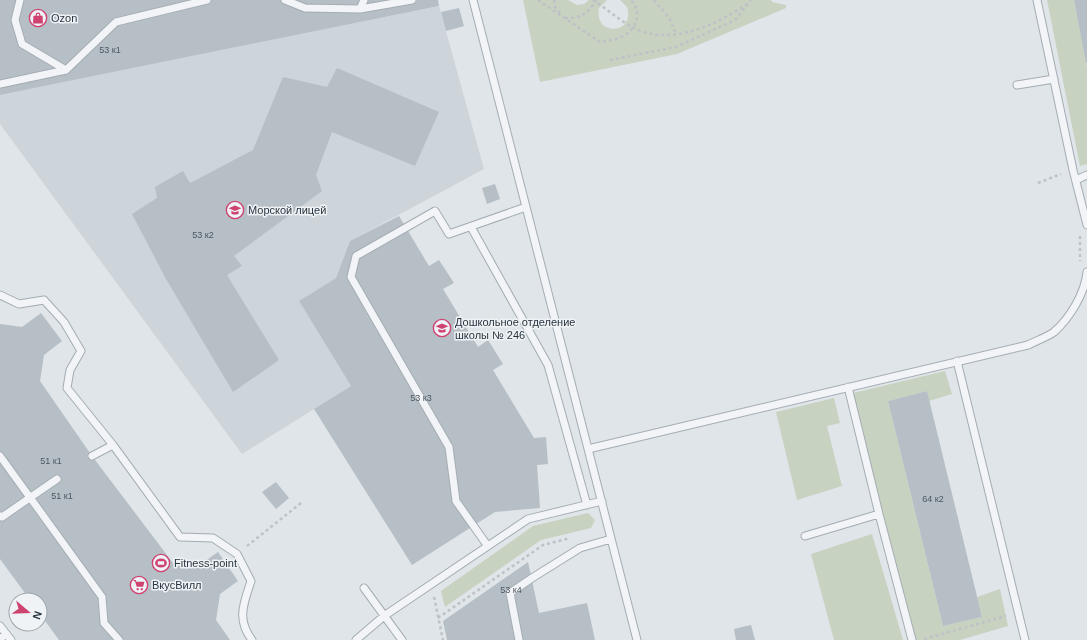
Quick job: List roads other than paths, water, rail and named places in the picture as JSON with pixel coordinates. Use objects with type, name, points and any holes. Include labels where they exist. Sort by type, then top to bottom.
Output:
[{"type":"lane","points":[[20,0],[15,20],[22,44],[66,70]]},
{"type":"lane","points":[[0,84],[66,70],[116,22],[207,0]]},
{"type":"lane","points":[[285,0],[305,8],[360,9],[412,0]]},
{"type":"lane","points":[[360,9],[364,0]]},
{"type":"lane","points":[[473,0],[637,640]]},
{"type":"lane","points":[[1037,0],[1087,225]]},
{"type":"lane","points":[[1017,85],[1054,79]]},
{"type":"lane","points":[[1076,180],[1087,175]]},
{"type":"lane","points":[[487,545],[456,501],[449,447],[351,277],[356,256],[435,211],[449,234],[526,207]]},
{"type":"lane","points":[[471,227],[548,365],[587,505]]},
{"type":"lane","points":[[588,449],[1028,345],[1053,332],[1072,312],[1086,279],[1087,272]]},
{"type":"lane","points":[[0,295],[19,304],[44,300],[64,322],[81,351],[70,370],[67,388],[113,445],[180,537],[213,538],[237,554],[251,581],[241,611],[252,640]]},
{"type":"lane","points":[[957,361],[1025,640]]},
{"type":"lane","points":[[848,387],[878,514],[912,640]]},
{"type":"lane","points":[[92,456],[113,445]]},
{"type":"lane","points":[[0,456],[102,597],[104,623],[119,640]]},
{"type":"lane","points":[[0,516],[2,517],[57,479]]},
{"type":"lane","points":[[356,640],[384,616],[487,545],[528,519],[602,501]]},
{"type":"lane","points":[[805,536],[878,514]]},
{"type":"lane","points":[[519,640],[510,593],[580,548],[611,539]]},
{"type":"lane","points":[[364,588],[402,640]]},
{"type":"lane","points":[[0,626],[8,637],[0,639]]},
{"type":"place","name":"Ozon","points":[[38,18]]},
{"type":"place","name":"Морской лицей","points":[[235,210]]},
{"type":"place","name":"Дошкольное отделение школы № 246","points":[[442,328]]},
{"type":"place","name":"Fitness-point","points":[[161,563]]},
{"type":"place","name":"ВкусВилл","points":[[139,585]]}]
